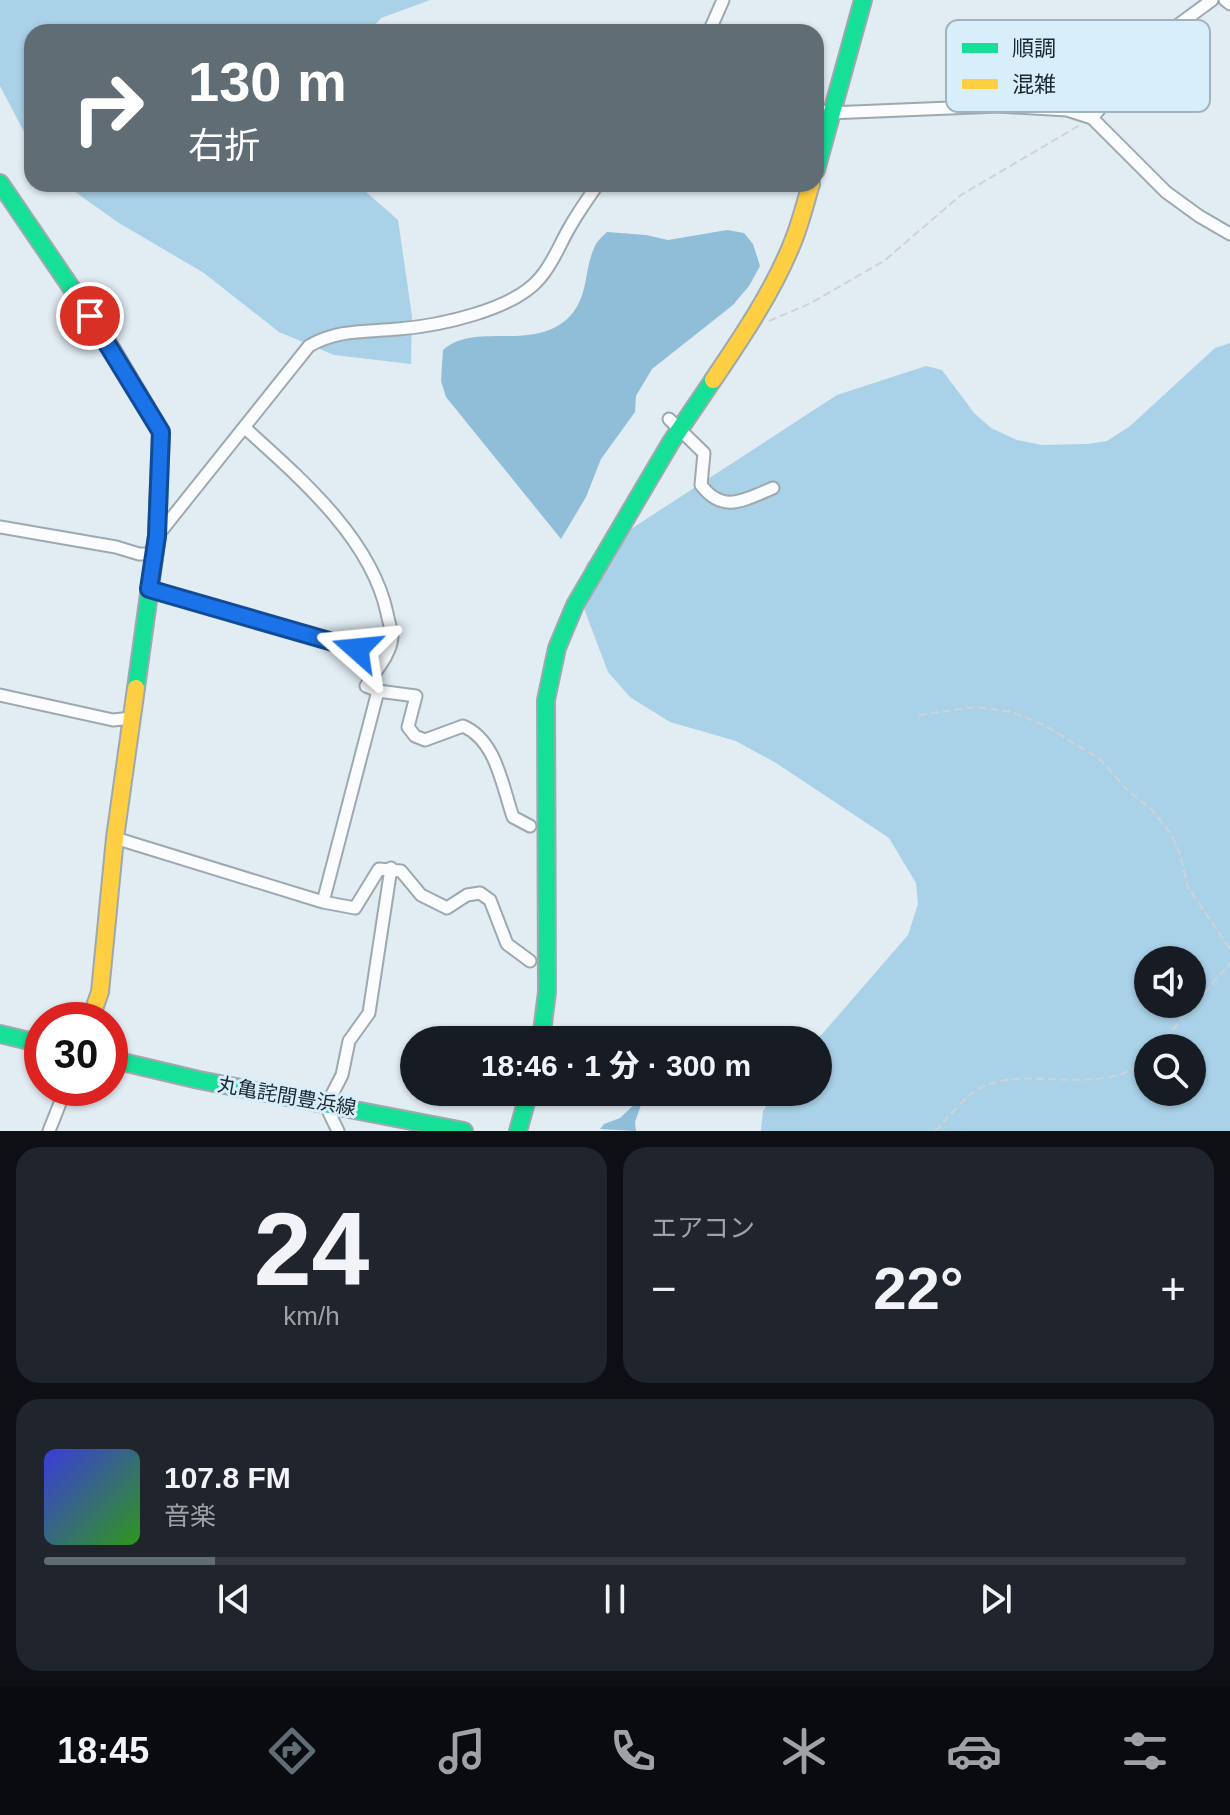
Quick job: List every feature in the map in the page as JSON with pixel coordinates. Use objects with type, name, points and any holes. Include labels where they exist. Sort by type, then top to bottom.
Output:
[{"type":"street","points":[[712,24],[723,0]]},
{"type":"street","points":[[863,0],[824,110],[946,107]]},
{"type":"street","points":[[1185,20],[1212,0]]},
{"type":"street","points":[[1225,0],[1230,4]]},
{"type":"street","points":[[1073,112],[1092,118],[1166,192],[1230,234]]},
{"type":"street","points":[[1092,118],[1097,112]]},
{"type":"street","points":[[0,183],[104,336],[161,432],[155,554],[115,838],[100,992],[96,1002]]},
{"type":"street","points":[[157,536],[309,346],[324,337],[351,330],[432,326],[463,318],[524,293],[540,279],[593,192]]},
{"type":"street","points":[[543,1026],[547,992],[546,700],[557,648],[575,605],[675,424],[747,330],[775,281],[793,242],[809,192]]},
{"type":"street","points":[[675,424],[704,453],[701,485],[717,501],[738,502],[773,488]]},
{"type":"street","points":[[245,428],[308,485],[358,548],[384,599],[392,638],[385,658],[366,686],[378,691],[416,696],[408,727],[415,736],[425,740],[463,726],[478,733],[489,748],[513,817],[530,826]]},
{"type":"street","points":[[0,527],[116,547],[139,554],[155,554]]},
{"type":"street","points":[[149,589],[330,639],[385,658]]},
{"type":"street","points":[[323,902],[378,691]]},
{"type":"street","points":[[0,695],[113,720],[132,718]]},
{"type":"street","points":[[115,838],[323,902],[355,908],[379,869],[401,871],[421,895],[447,908],[467,895],[480,893],[490,900],[507,944],[530,961]]},
{"type":"street","points":[[338,1131],[328,1103],[342,1075],[349,1041],[369,1013],[391,868]]},
{"type":"street","points":[[0,1034],[24,1040]]},
{"type":"street","name":"丸亀詫間豊浜線","points":[[128,1063],[464,1131]]},
{"type":"street","points":[[49,1131],[59,1106]]},
{"type":"street","points":[[518,1131],[525,1106]]},
{"type":"path","points":[[747,330],[811,303],[884,261],[961,195],[1030,154],[1050,146],[1092,118]]},
{"type":"path","points":[[919,715],[976,707],[1012,712],[1044,725],[1100,759],[1126,789],[1152,810],[1171,834],[1180,854],[1188,887],[1230,949]]},
{"type":"path","points":[[1169,1034],[1230,963]]},
{"type":"path","points":[[935,1131],[979,1089],[1000,1081],[1026,1078],[1068,1082],[1112,1076],[1134,1067]]},
{"type":"shaded area","points":[[0,0],[430,0],[381,18],[376,24],[24,24],[24,132],[0,86]]},
{"type":"shaded area","points":[[75,192],[366,192],[398,220],[412,316],[411,364],[334,355],[279,332],[204,273],[119,223]]},
{"type":"shaded area","points":[[727,230],[744,233],[753,244],[760,266],[733,305],[652,369],[636,396],[635,412],[601,459],[586,497],[561,539],[446,397],[441,381],[443,350],[470,338],[536,334],[566,320],[583,294],[595,246],[607,232],[668,240]]},
{"type":"shaded area","points":[[1230,343],[1230,1131],[761,1131],[766,1106],[832,1106],[832,1026],[829,1026],[908,935],[918,904],[916,883],[889,838],[776,763],[736,741],[670,722],[630,697],[608,672],[583,606],[581,581],[587,563],[608,544],[837,395],[926,366],[942,370],[974,413],[991,428],[1017,440],[1042,445],[1088,444],[1107,441],[1129,427],[1215,348]]},
{"type":"shaded area","points":[[633,1106],[641,1106],[635,1122],[636,1131],[600,1129],[604,1124],[620,1118]]},
{"type":"traffic: fast","points":[[824,141],[863,0]]},
{"type":"traffic: fast","points":[[0,183],[104,336],[161,432],[157,536],[136,688]]},
{"type":"traffic: fast","points":[[543,1026],[547,992],[546,700],[557,648],[575,605],[671,442],[713,380]]},
{"type":"traffic: fast","points":[[0,1034],[24,1040]]},
{"type":"traffic: fast","points":[[128,1063],[464,1131]]},
{"type":"traffic: fast","points":[[518,1131],[525,1106]]},
{"type":"traffic: slow","points":[[713,380],[775,280],[795,237],[809,192]]},
{"type":"traffic: slow","points":[[96,1002],[136,688]]},
{"type":"route","points":[[90,316],[161,432],[157,536],[149,589],[357,649]]}]
